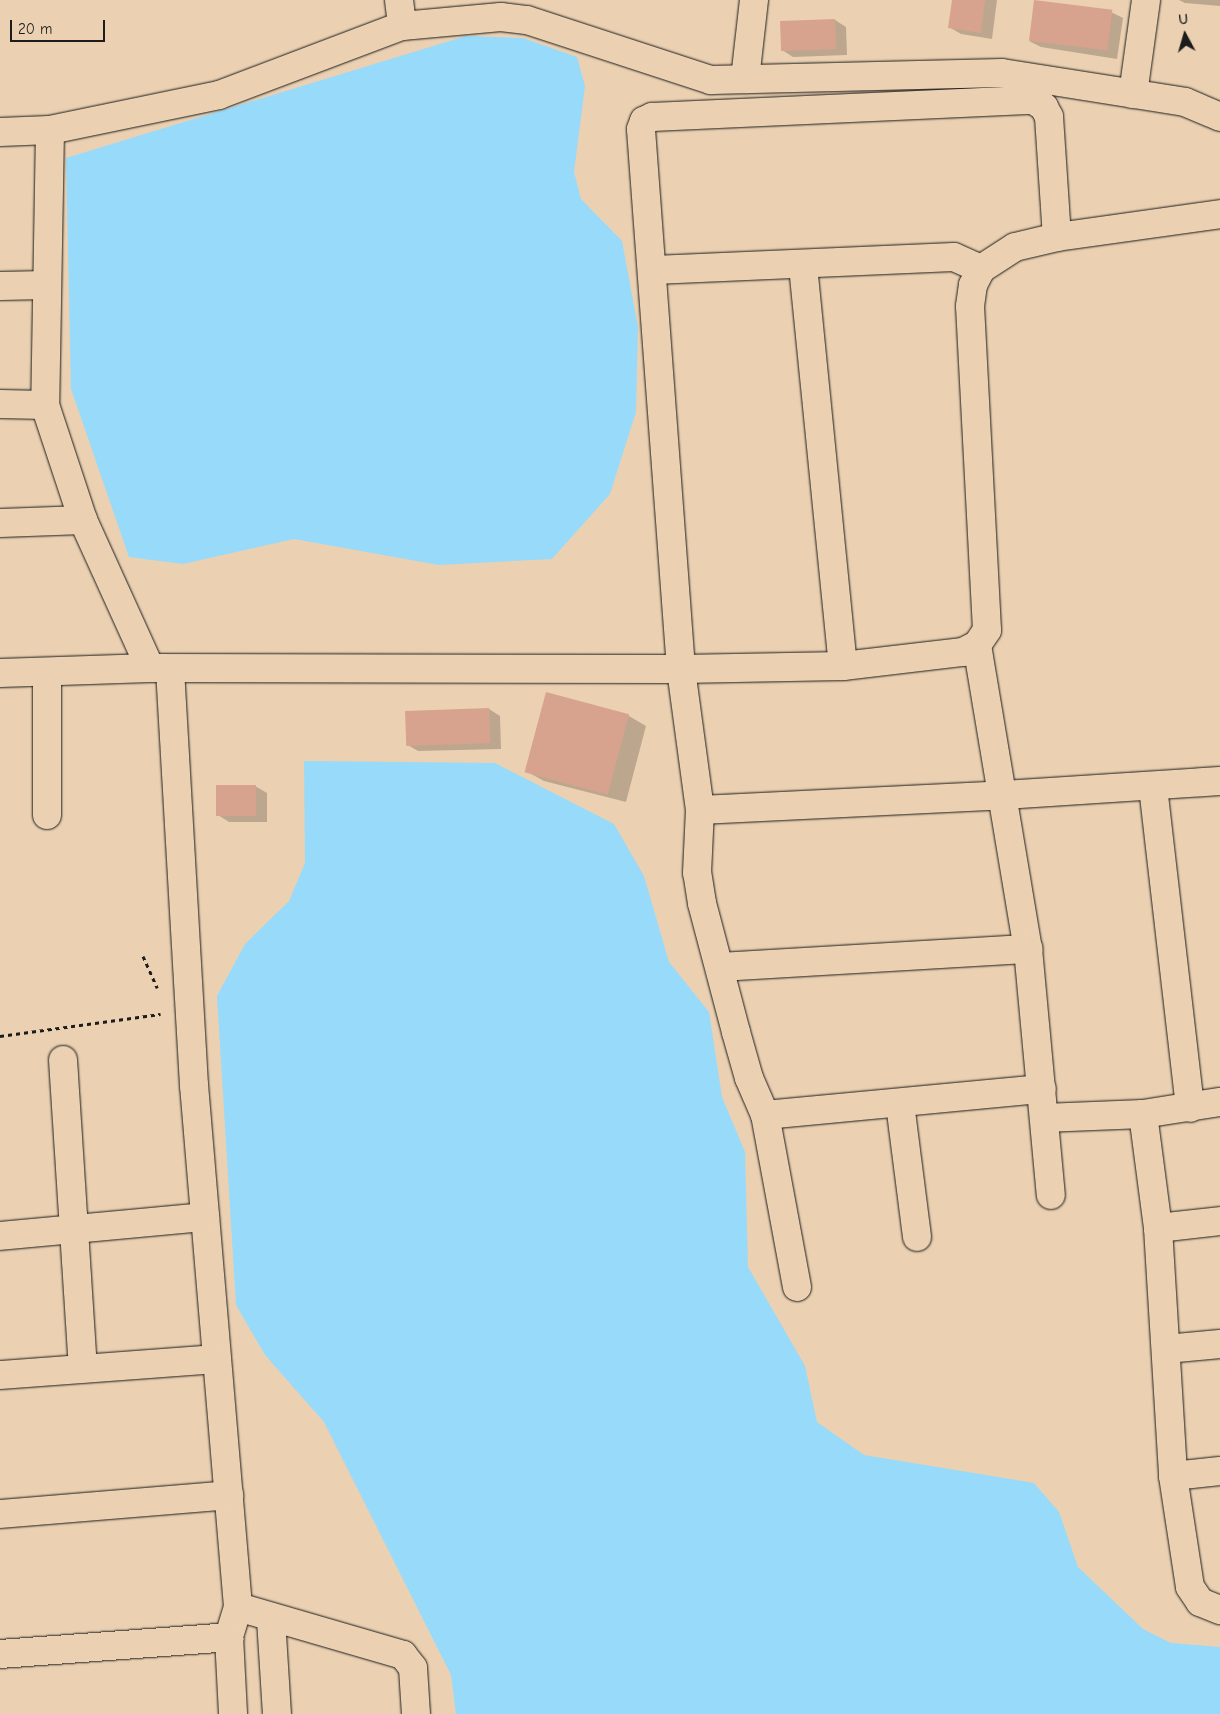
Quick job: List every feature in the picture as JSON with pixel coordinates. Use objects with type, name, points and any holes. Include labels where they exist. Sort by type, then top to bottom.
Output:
[{"type":"street","points":[[745,79],[754,0]]},
{"type":"street","points":[[1133,94],[1146,0]]},
{"type":"street","points":[[0,132],[50,130],[219,95],[400,13],[501,17],[527,20],[711,80],[1002,73],[1185,102],[1220,117]]},
{"type":"street","points":[[797,1287],[766,1115],[750,1078],[722,966],[702,903],[697,873],[700,810],[681,670],[654,270],[641,129],[644,121],[652,117],[1034,100],[1044,106],[1049,117],[1057,237]]},
{"type":"street","points":[[50,130],[45,404],[83,520],[160,669],[238,1607],[229,1637],[233,1714]]},
{"type":"street","points":[[0,673],[160,669],[681,670],[843,666],[962,652],[977,645],[987,630],[970,306],[973,285],[981,269],[1015,247],[1057,237],[1220,214]]},
{"type":"street","points":[[654,270],[803,266],[954,257],[981,269]]},
{"type":"street","points":[[803,266],[843,666]]},
{"type":"street","points":[[0,286],[46,286]]},
{"type":"street","points":[[0,404],[45,404]]},
{"type":"street","points":[[0,522],[83,520]]},
{"type":"street","points":[[977,645],[1004,795],[1028,949],[1051,1195]]},
{"type":"street","points":[[47,673],[47,816]]},
{"type":"street","points":[[700,810],[1004,795],[1220,781]]},
{"type":"street","points":[[1154,786],[1190,1108]]},
{"type":"street","points":[[722,966],[1028,949]]},
{"type":"street","points":[[63,1060],[72,1229],[83,1368]]},
{"type":"street","points":[[766,1115],[900,1104],[1042,1088]]},
{"type":"street","points":[[1044,1118],[1143,1114],[1220,1102]]},
{"type":"street","points":[[900,1104],[917,1237]]},
{"type":"street","points":[[1143,1114],[1158,1228],[1173,1476],[1190,1587],[1200,1602],[1220,1610]]},
{"type":"street","points":[[0,1236],[205,1217]]},
{"type":"street","points":[[1158,1228],[1220,1221]]},
{"type":"street","points":[[1166,1349],[1220,1344]]},
{"type":"street","points":[[0,1375],[216,1359]]},
{"type":"street","points":[[1173,1476],[1220,1471]]},
{"type":"street","points":[[0,1514],[229,1495]]},
{"type":"street","points":[[238,1607],[271,1619],[303,1625],[403,1655],[413,1668],[416,1714]]},
{"type":"street","points":[[271,1619],[277,1714]]},
{"type":"street","points":[[0,1654],[229,1637]]},
{"type":"street","points":[[232,1671],[244,1714]]},
{"type":"path","points":[[143,956],[160,996]]},
{"type":"path","points":[[0,1036],[35,1029],[151,1017],[168,1012]]},
{"type":"water","points":[[466,36],[523,38],[577,57],[585,86],[574,172],[581,199],[622,241],[638,327],[636,412],[610,494],[552,559],[439,565],[294,539],[183,564],[129,557],[71,389],[66,158]]},
{"type":"water","points":[[304,761],[495,763],[614,824],[644,876],[669,962],[709,1012],[722,1097],[745,1152],[748,1267],[805,1366],[817,1422],[864,1455],[1034,1483],[1059,1512],[1078,1567],[1143,1629],[1171,1643],[1220,1647],[1220,1714],[456,1714],[451,1675],[324,1422],[265,1355],[236,1305],[217,996],[245,944],[289,901],[305,863]]},
{"type":"building","points":[[952,0],[985,0],[981,33],[948,28]]},
{"type":"building","points":[[1034,0],[1112,10],[1107,50],[1029,41]]},
{"type":"building","points":[[835,19],[836,49],[781,51],[780,21]]},
{"type":"building","points":[[546,692],[629,714],[608,794],[525,772]]},
{"type":"building","points":[[489,708],[490,743],[406,746],[405,711]]},
{"type":"building","points":[[216,785],[256,785],[256,816],[216,816]]}]
